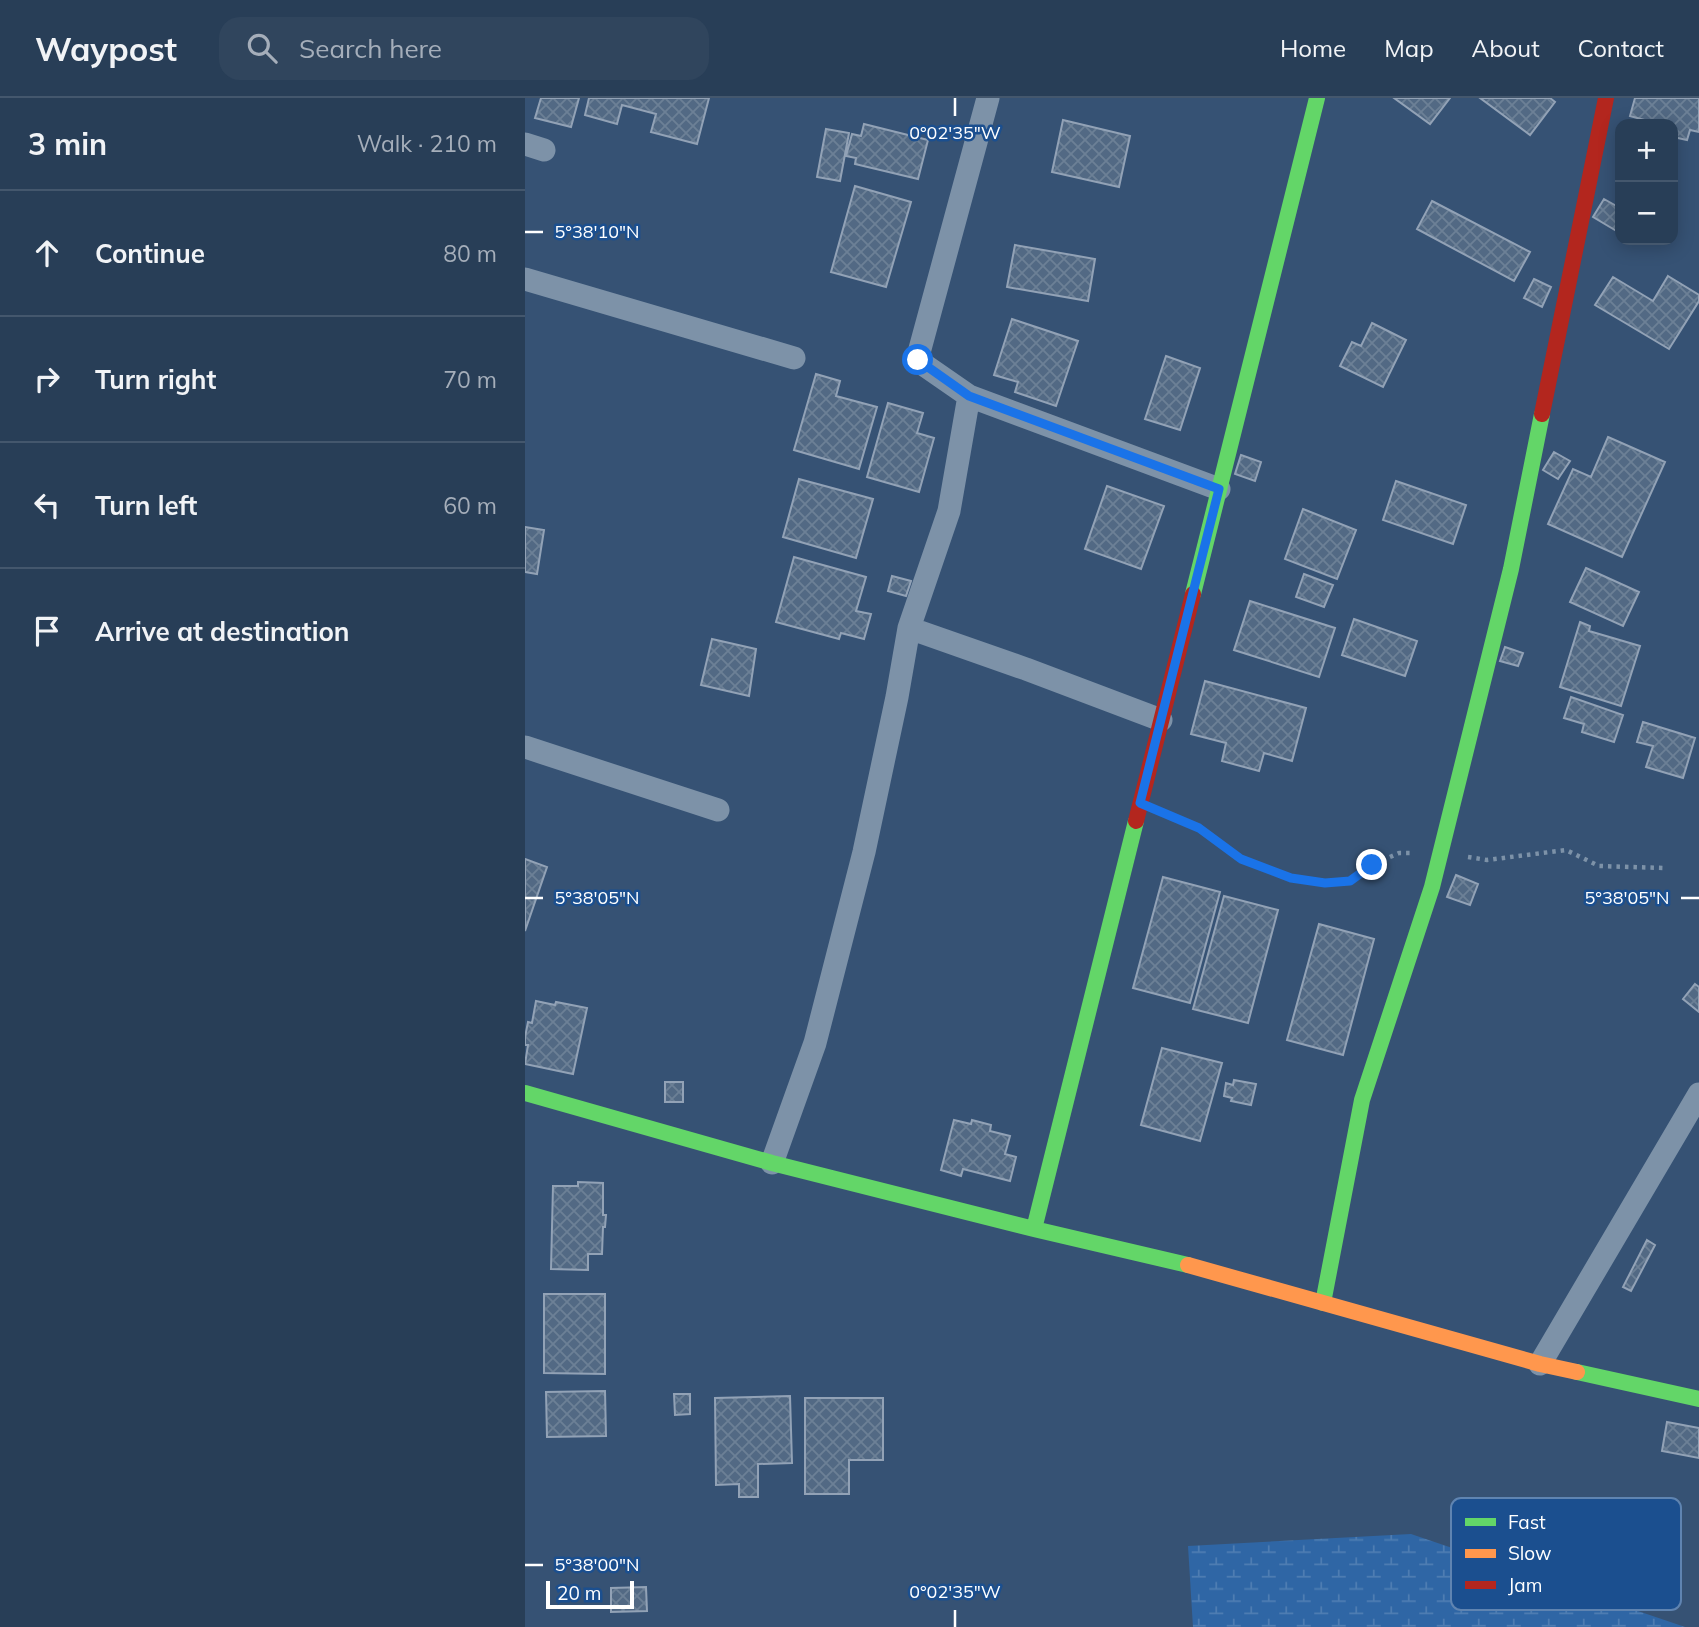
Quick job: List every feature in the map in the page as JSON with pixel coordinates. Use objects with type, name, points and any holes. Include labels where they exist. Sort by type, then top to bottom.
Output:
[{"type":"street","points":[[988,98],[918,360],[969,396],[1219,489]]},
{"type":"street","points":[[1034,1229],[1317,98]]},
{"type":"street","points":[[1323,1303],[1362,1100],[1432,887],[1511,569],[1606,98]]},
{"type":"street","points":[[525,279],[794,358]]},
{"type":"street","points":[[772,1163],[815,1043],[857,878],[909,628],[949,511],[969,396]]},
{"type":"street","points":[[909,628],[1161,720]]},
{"type":"street","points":[[525,747],[718,810]]},
{"type":"street","points":[[525,1093],[772,1163],[1034,1229],[1157,1256],[1540,1364],[1699,1399]]},
{"type":"street","points":[[1540,1364],[1699,1094]]},
{"type":"path","points":[[1140,803],[1199,828],[1241,859],[1291,878],[1325,883],[1350,881],[1372,865],[1399,853],[1440,853],[1487,860],[1566,850],[1599,866],[1664,868]]},
{"type":"green space","points":[[1411,1534],[1451,1548],[1451,1610],[1635,1610],[1685,1627],[1193,1627],[1188,1546]]},
{"type":"building","points":[[541,98],[579,98],[571,127],[535,118]]},
{"type":"building","points":[[589,98],[709,98],[697,144],[651,132],[656,114],[622,105],[617,124],[585,115]]},
{"type":"building","points":[[1394,98],[1450,98],[1430,124]]},
{"type":"building","points":[[1480,98],[1550,98],[1555,102],[1530,135]]},
{"type":"building","points":[[1635,98],[1699,98],[1699,132],[1690,130],[1687,140],[1678,138],[1678,119],[1641,119],[1630,116]]},
{"type":"building","points":[[1063,120],[1130,136],[1119,187],[1052,172]]},
{"type":"building","points":[[864,124],[928,140],[918,179],[855,164],[856,158],[846,156],[852,134],[861,136]]},
{"type":"building","points":[[826,129],[849,133],[840,181],[817,177]]},
{"type":"building","points":[[855,186],[911,202],[886,287],[831,272]]},
{"type":"building","points":[[1604,199],[1615,205],[1615,230],[1593,217]]},
{"type":"building","points":[[1432,201],[1530,252],[1514,281],[1417,229]]},
{"type":"building","points":[[1015,245],[1095,259],[1088,301],[1007,287]]},
{"type":"building","points":[[1668,276],[1699,295],[1699,301],[1669,349],[1595,305],[1613,277],[1653,301]]},
{"type":"building","points":[[1534,279],[1551,287],[1542,307],[1524,298]]},
{"type":"building","points":[[1012,319],[1078,341],[1056,406],[1015,392],[1018,382],[994,375]]},
{"type":"building","points":[[1372,323],[1406,340],[1383,387],[1340,366],[1352,342],[1361,346]]},
{"type":"building","points":[[1166,356],[1200,368],[1180,430],[1145,419]]},
{"type":"building","points":[[816,374],[840,381],[836,396],[877,407],[859,469],[794,450]]},
{"type":"building","points":[[888,403],[923,413],[917,433],[934,438],[919,492],[867,477]]},
{"type":"building","points":[[1608,437],[1665,462],[1622,557],[1548,524],[1573,469],[1591,477]]},
{"type":"building","points":[[1554,452],[1570,461],[1558,479],[1543,470]]},
{"type":"building","points":[[1241,455],[1261,462],[1255,481],[1235,474]]},
{"type":"building","points":[[799,479],[873,499],[856,558],[783,537]]},
{"type":"building","points":[[1396,481],[1466,505],[1453,544],[1383,520]]},
{"type":"building","points":[[1107,486],[1164,506],[1141,569],[1085,549]]},
{"type":"building","points":[[1303,509],[1356,530],[1337,579],[1285,559]]},
{"type":"building","points":[[525,527],[544,530],[537,574],[525,572]]},
{"type":"building","points":[[794,557],[866,577],[856,611],[871,614],[864,639],[841,633],[839,639],[776,622]]},
{"type":"building","points":[[1586,568],[1639,592],[1623,626],[1570,602]]},
{"type":"building","points":[[1304,574],[1333,585],[1324,607],[1296,597]]},
{"type":"building","points":[[892,576],[911,581],[906,596],[888,591]]},
{"type":"building","points":[[1250,601],[1335,628],[1319,677],[1234,650]]},
{"type":"building","points":[[1354,619],[1417,641],[1405,676],[1342,655]]},
{"type":"building","points":[[1580,622],[1590,626],[1589,631],[1640,646],[1621,706],[1560,687]]},
{"type":"building","points":[[712,639],[756,649],[749,696],[701,685]]},
{"type":"building","points":[[1505,647],[1523,653],[1518,666],[1500,661]]},
{"type":"building","points":[[1205,681],[1306,708],[1292,761],[1264,753],[1259,771],[1222,761],[1226,743],[1191,734]]},
{"type":"building","points":[[1571,697],[1623,715],[1614,742],[1582,732],[1584,724],[1564,718]]},
{"type":"building","points":[[1643,722],[1695,738],[1683,778],[1646,767],[1653,746],[1637,742]]},
{"type":"building","points":[[525,859],[547,867],[525,931]]},
{"type":"building","points":[[1456,875],[1478,884],[1470,905],[1447,897]]},
{"type":"building","points":[[1163,877],[1220,892],[1190,1003],[1133,988]]},
{"type":"building","points":[[1224,896],[1278,910],[1248,1023],[1193,1009]]},
{"type":"building","points":[[1319,924],[1374,939],[1343,1055],[1287,1040]]},
{"type":"building","points":[[1695,984],[1699,987],[1699,1012],[1683,999]]},
{"type":"building","points":[[536,1001],[587,1008],[573,1074],[525,1064],[528,1045],[525,1045],[525,1037],[528,1022],[532,1023]]},
{"type":"building","points":[[1162,1048],[1222,1063],[1200,1141],[1141,1125]]},
{"type":"building","points":[[1234,1080],[1256,1084],[1251,1105],[1231,1101],[1232,1098],[1224,1096],[1226,1083],[1233,1085]]},
{"type":"building","points":[[665,1082],[683,1082],[683,1102],[665,1102]]},
{"type":"building","points":[[954,1120],[971,1124],[972,1120],[991,1125],[990,1131],[1010,1136],[1005,1154],[1016,1157],[1010,1181],[963,1169],[961,1176],[941,1170]]},
{"type":"building","points":[[578,1182],[603,1183],[603,1215],[606,1215],[602,1254],[588,1254],[588,1270],[551,1269],[553,1186],[578,1186]]},
{"type":"building","points":[[1647,1240],[1655,1245],[1631,1291],[1623,1287]]},
{"type":"building","points":[[544,1294],[605,1294],[605,1374],[544,1373]]},
{"type":"building","points":[[605,1391],[606,1436],[547,1437],[546,1392]]},
{"type":"building","points":[[674,1394],[690,1394],[690,1414],[675,1415]]},
{"type":"building","points":[[790,1396],[792,1463],[758,1464],[758,1497],[739,1497],[739,1484],[716,1485],[715,1398]]},
{"type":"building","points":[[805,1398],[883,1398],[883,1460],[849,1460],[849,1494],[805,1494]]},
{"type":"building","points":[[1667,1422],[1699,1428],[1699,1458],[1662,1451]]},
{"type":"building","points":[[646,1587],[647,1611],[611,1612],[611,1588]]},
{"type":"traffic: fast","points":[[1193,594],[1317,98]]},
{"type":"traffic: fast","points":[[1323,1303],[1362,1100],[1432,887],[1511,569],[1542,414]]},
{"type":"traffic: fast","points":[[1034,1229],[1136,821]]},
{"type":"traffic: fast","points":[[525,1093],[772,1163],[1188,1265]]},
{"type":"traffic: fast","points":[[1577,1372],[1699,1399]]},
{"type":"traffic: slow","points":[[1188,1265],[1577,1372]]},
{"type":"traffic: jam","points":[[1542,414],[1606,98]]},
{"type":"traffic: jam","points":[[1136,821],[1193,594]]},
{"type":"route","points":[[918,360],[969,396],[1219,489],[1140,803],[1199,828],[1241,859],[1291,878],[1325,883],[1350,881],[1372,865]]}]
